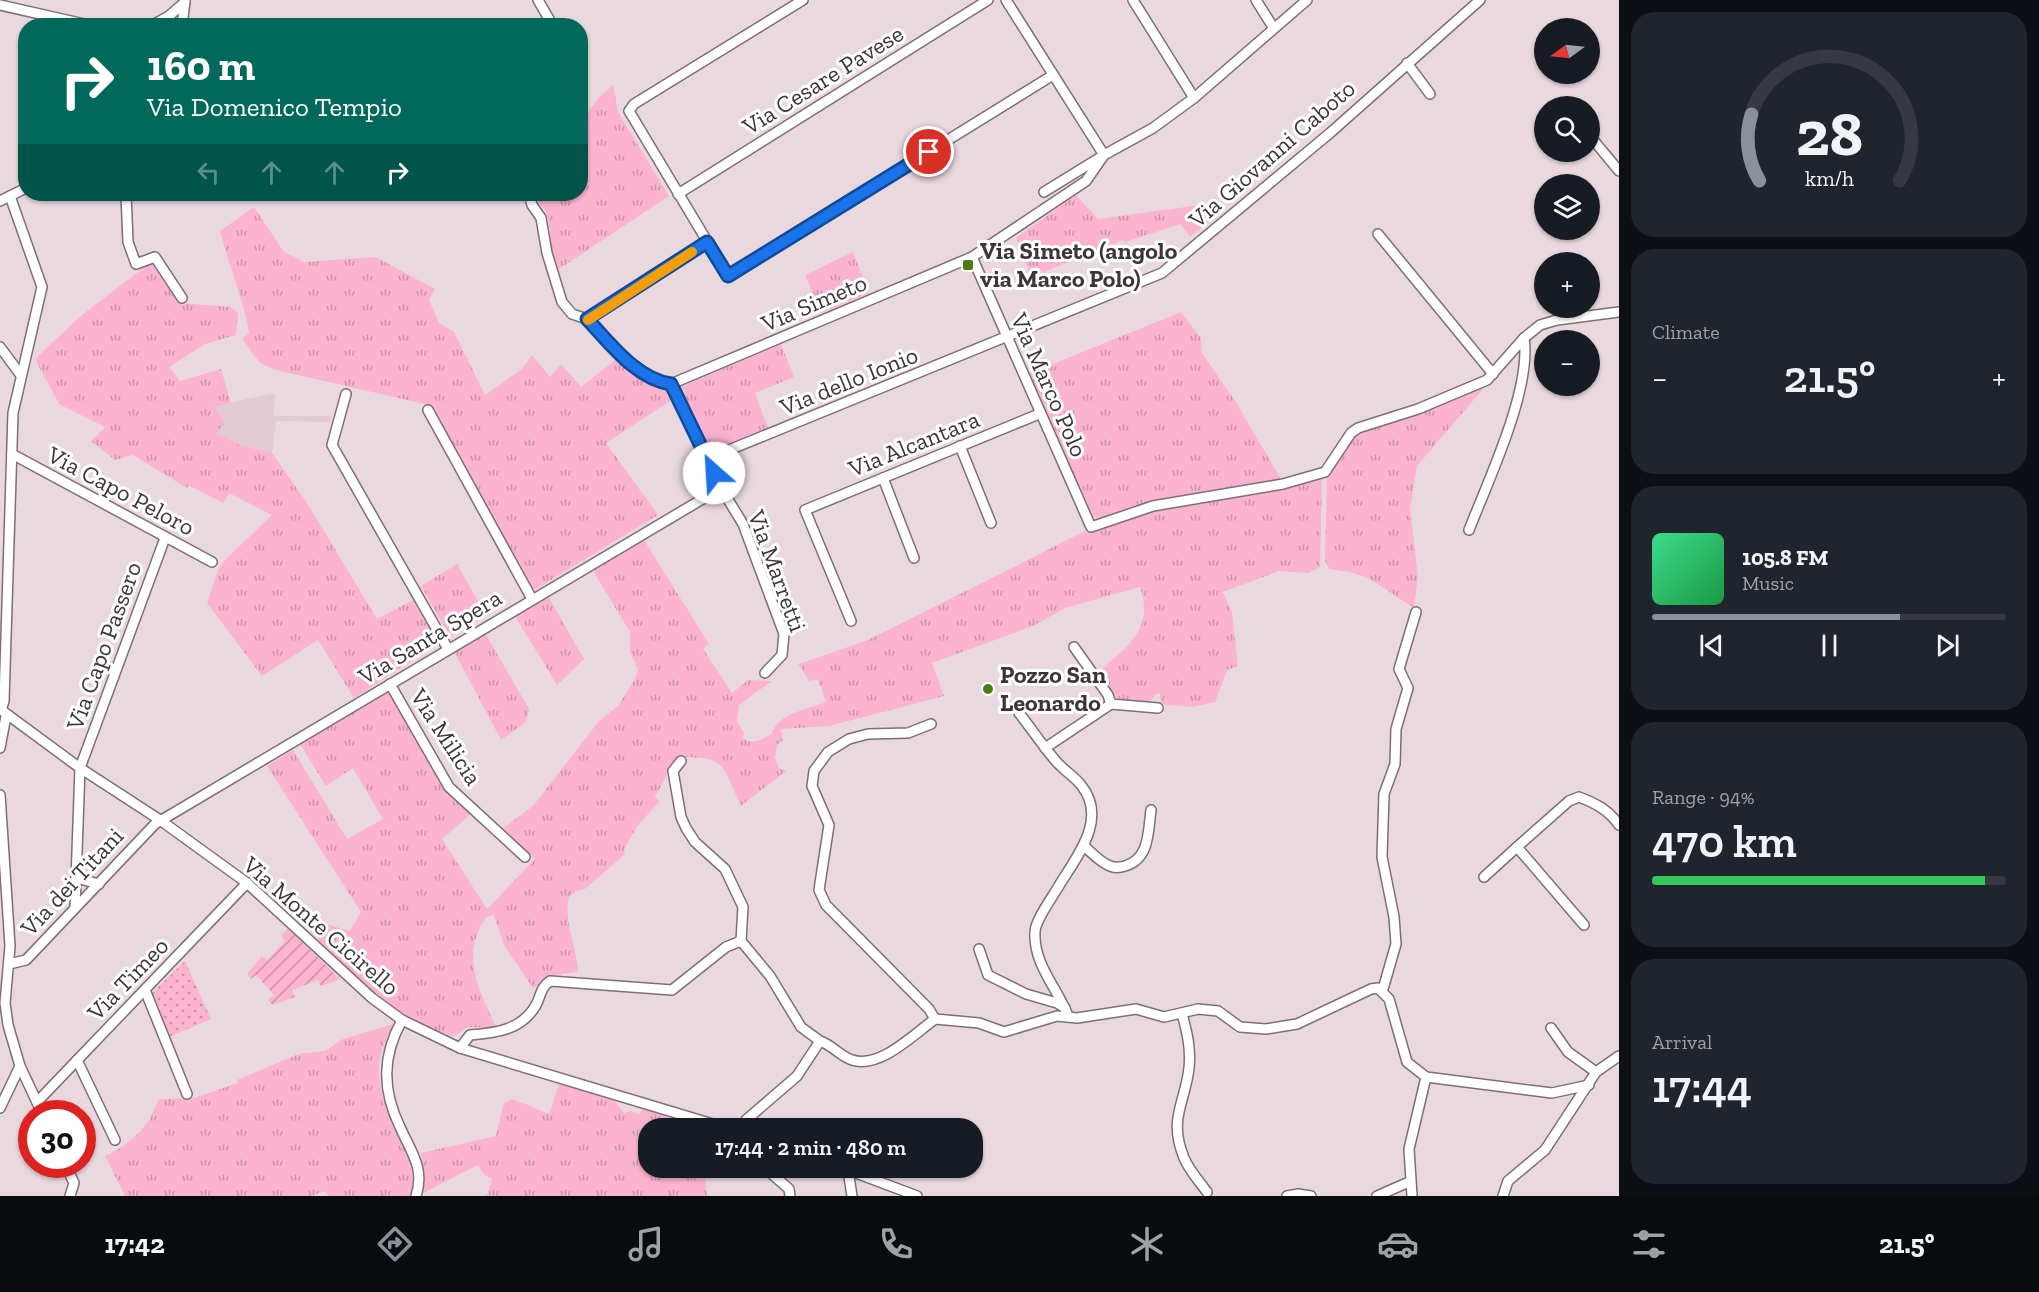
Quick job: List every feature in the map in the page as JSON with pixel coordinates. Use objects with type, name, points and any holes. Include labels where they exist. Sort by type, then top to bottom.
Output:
[{"type":"street","points":[[538,0],[548,18]]},
{"type":"street","points":[[803,0],[634,104],[629,111],[728,276],[1053,75]]},
{"type":"street","name":"Via Cesare Pavese","points":[[678,194],[988,0]]},
{"type":"street","points":[[1006,0],[1104,155]]},
{"type":"street","points":[[1133,0],[1194,98]]},
{"type":"street","points":[[1256,0],[1273,27]]},
{"type":"street","points":[[1044,192],[1153,128],[1194,98],[1273,27],[1307,0]]},
{"type":"street","name":"Via Giovanni Caboto","points":[[1006,338],[1162,273],[1330,132],[1480,0]]},
{"type":"street","points":[[165,18],[185,1]]},
{"type":"street","points":[[183,18],[185,1]]},
{"type":"street","points":[[0,5],[58,18]]},
{"type":"street","points":[[1407,63],[1430,94]]},
{"type":"street","points":[[1600,148],[1619,171]]},
{"type":"street","name":"Via Simeto","points":[[671,384],[972,257],[1086,181],[1104,155]]},
{"type":"street","points":[[0,201],[18,192]]},
{"type":"street","points":[[0,748],[4,701],[13,413],[20,374],[42,287],[10,196]]},
{"type":"street","points":[[126,201],[128,242],[136,264],[155,257],[182,298]]},
{"type":"street","points":[[531,201],[542,218],[547,253],[562,302],[573,314],[587,319],[617,351],[646,376],[671,384]]},
{"type":"street","points":[[1378,234],[1493,375],[1524,338],[1540,325],[1557,320],[1619,312]]},
{"type":"street","points":[[587,319],[707,242]]},
{"type":"street","name":"Via Marco Polo","points":[[972,257],[1090,527],[1154,506],[1282,484],[1325,472],[1351,433],[1358,428],[1418,409],[1487,380],[1493,375]]},
{"type":"street","name":"Via dello Ionio","points":[[707,459],[1006,338]]},
{"type":"street","points":[[1469,530],[1519,393],[1526,359],[1524,338]]},
{"type":"street","points":[[0,347],[20,374]]},
{"type":"street","name":"Via Marretti","points":[[671,384],[721,488],[743,524],[784,634],[782,655],[765,673]]},
{"type":"street","points":[[346,394],[332,445],[448,649]]},
{"type":"street","points":[[428,410],[532,599]]},
{"type":"street","name":"Via Alcantara","points":[[851,621],[805,510],[1039,414]]},
{"type":"street","points":[[960,446],[991,523]]},
{"type":"street","name":"Via Capo Peloro","points":[[12,454],[212,562]]},
{"type":"street","points":[[883,478],[914,558]]},
{"type":"street","name":"Via Santa Spera","points":[[160,820],[721,488]]},
{"type":"street","name":"Via Capo Passero","points":[[75,908],[80,768],[165,538]]},
{"type":"street","points":[[1416,612],[1399,669],[1408,688],[1396,729],[1395,764],[1384,794],[1382,857],[1394,917],[1396,944],[1383,989],[1389,999],[1407,1062],[1426,1077],[1552,1093],[1589,1085]]},
{"type":"street","points":[[1074,647],[1108,695],[1111,704]]},
{"type":"street","name":"Via Milicia","points":[[390,684],[449,787],[525,857]]},
{"type":"street","points":[[1045,748],[1111,704],[1158,708]]},
{"type":"street","name":"Via Monte Cicirello","points":[[2,711],[80,768],[160,820],[247,883],[372,998],[402,1020],[460,1048],[692,1118]]},
{"type":"street","points":[[1019,713],[1045,748],[1085,792],[1092,818],[1084,846],[1049,902],[1035,932],[1045,975],[1067,1012]]},
{"type":"street","points":[[931,724],[908,733],[868,734],[849,739],[828,752],[814,771],[812,786],[829,825],[819,890],[826,905],[929,1009],[934,1019]]},
{"type":"street","points":[[681,761],[673,771],[681,817],[695,842],[725,869],[742,907],[741,941],[770,976],[801,1027],[820,1041],[854,1061],[870,1061],[881,1056],[934,1019],[979,1023],[1004,1032],[1067,1012]]},
{"type":"street","points":[[0,795],[9,963],[5,1003],[8,1025],[20,1066],[36,1100]]},
{"type":"street","points":[[1484,877],[1569,801],[1579,797],[1595,803],[1609,813],[1619,825]]},
{"type":"street","points":[[1084,846],[1106,865],[1114,867],[1136,861],[1145,848],[1151,810]]},
{"type":"street","name":"Via dei Titani","points":[[9,963],[26,960],[160,820]]},
{"type":"street","points":[[1517,847],[1584,925]]},
{"type":"street","points":[[76,878],[99,884]]},
{"type":"street","name":"Via Timeo","points":[[39,1100],[247,883]]},
{"type":"street","points":[[460,1048],[470,1035],[497,1033],[511,1029],[521,1022],[537,1005],[539,994],[550,981],[672,990],[718,952],[741,941]]},
{"type":"street","points":[[979,949],[988,975],[1026,994],[1057,1003],[1077,1017],[1136,1009],[1157,1016],[1182,1014],[1198,1009],[1218,1011],[1240,1027],[1266,1029],[1297,1024],[1371,989],[1383,989]]},
{"type":"street","points":[[145,990],[187,1094]]},
{"type":"street","points":[[1182,1014],[1190,1043],[1190,1058],[1189,1071],[1178,1107],[1178,1140],[1184,1160],[1207,1192]]},
{"type":"street","points":[[402,1020],[392,1037],[384,1071],[389,1102],[418,1163],[420,1183],[416,1196]]},
{"type":"street","points":[[1551,1028],[1568,1052],[1596,1072]]},
{"type":"street","points":[[748,1118],[797,1077],[820,1041]]},
{"type":"street","points":[[1503,1196],[1508,1181],[1545,1150],[1596,1072],[1619,1056]]},
{"type":"street","points":[[77,1060],[115,1140]]},
{"type":"street","points":[[0,1108],[20,1066]]},
{"type":"street","points":[[1412,1196],[1409,1182],[1409,1149],[1426,1077]]},
{"type":"street","points":[[70,1196],[74,1183],[72,1178]]},
{"type":"street","points":[[776,1178],[789,1189],[790,1196]]},
{"type":"street","points":[[847,1178],[852,1196]]},
{"type":"street","points":[[868,1178],[917,1196]]},
{"type":"street","points":[[1377,1196],[1409,1182]]},
{"type":"street","points":[[1287,1196],[1298,1194],[1311,1196]]},
{"type":"shaded area","points":[[275,393],[274,416],[332,416],[330,422],[276,421],[272,453],[242,446],[215,433],[215,406]]},
{"type":"green space","points":[[613,85],[618,112],[669,196],[556,271],[547,215],[537,201],[588,201],[588,113],[598,98]]},
{"type":"green space","points":[[1076,195],[1098,219],[1208,204],[1218,215],[1190,237],[1181,224],[1125,242],[1123,240],[1031,277],[1016,238]]},
{"type":"green space","points":[[254,207],[284,252],[305,262],[376,257],[435,289],[429,300],[439,323],[454,332],[485,395],[522,369],[532,355],[550,377],[561,364],[581,387],[619,357],[645,379],[669,391],[673,399],[606,443],[658,515],[536,589],[531,587],[429,405],[276,370],[260,363],[242,339],[249,333],[220,231]]},
{"type":"green space","points":[[853,252],[869,293],[821,313],[805,275]]},
{"type":"green space","points":[[154,260],[181,303],[231,307],[238,313],[236,335],[205,344],[169,367],[180,381],[221,369],[231,403],[215,407],[225,423],[216,433],[242,446],[272,453],[309,506],[377,619],[413,600],[438,644],[354,698],[318,640],[262,676],[207,603],[218,570],[224,561],[272,515],[229,493],[223,503],[189,485],[187,488],[133,455],[115,460],[91,441],[105,427],[59,404],[35,359],[83,314]]},
{"type":"green space","points":[[1181,312],[1201,338],[1202,353],[1237,404],[1281,479],[1147,504],[1108,518],[1093,517],[1028,374]]},
{"type":"green space","points":[[781,344],[794,377],[755,393],[768,428],[708,452],[680,387]]},
{"type":"green space","points":[[1484,388],[1417,466],[1410,509],[1418,577],[1414,608],[1370,579],[1351,572],[1329,569],[1325,561],[1327,476],[1353,436]]},
{"type":"green space","points":[[1322,477],[1320,567],[1309,573],[1279,571],[1223,592],[1232,612],[1238,666],[1227,670],[1215,702],[1193,707],[1161,704],[1160,694],[1156,694],[1149,703],[1129,701],[1117,698],[1109,689],[1098,672],[1128,646],[1141,626],[1144,602],[1140,587],[1065,608],[1033,626],[932,663],[944,696],[829,726],[781,729],[783,740],[777,745],[775,758],[779,768],[786,771],[741,806],[725,772],[715,761],[678,757],[655,796],[659,802],[638,825],[624,849],[625,854],[585,889],[576,891],[569,897],[569,924],[578,972],[549,976],[539,986],[533,988],[504,945],[494,915],[486,917],[478,932],[473,959],[479,986],[496,1028],[468,1027],[454,1036],[432,1029],[410,1018],[367,986],[292,914],[350,931],[361,912],[267,766],[293,750],[347,839],[383,819],[353,768],[326,786],[300,744],[389,692],[445,789],[471,814],[442,839],[487,909],[535,859],[502,829],[533,806],[599,721],[618,706],[635,679],[638,669],[630,652],[630,632],[595,574],[594,567],[644,540],[709,644],[703,649],[732,693],[748,680],[772,681],[739,705],[737,722],[744,733],[743,738],[754,742],[772,734],[774,727],[786,717],[826,702],[818,679],[809,681],[799,664],[868,640],[1085,531],[1087,533],[1157,509]]},
{"type":"green space","points":[[457,564],[486,615],[450,637],[421,586]]},
{"type":"green space","points":[[548,596],[584,659],[557,685],[515,616]]},
{"type":"green space","points":[[485,633],[529,709],[526,722],[501,740],[455,653]]},
{"type":"green space","points":[[288,928],[340,979],[321,986],[318,980],[292,990],[295,997],[273,1005],[268,1000],[274,995],[256,975],[251,979],[247,974],[262,956],[267,960],[285,941],[281,936]]},
{"type":"green space","points":[[185,961],[211,1019],[169,1037],[151,994]]},
{"type":"green space","points":[[393,1024],[380,1056],[380,1080],[383,1100],[411,1165],[410,1196],[328,1196],[325,1191],[311,1196],[125,1196],[105,1156],[123,1146],[140,1132],[160,1099],[194,1098],[238,1083],[237,1080],[299,1054],[325,1051],[343,1039]]},
{"type":"green space","points":[[559,1084],[613,1099],[624,1113],[631,1111],[639,1114],[643,1109],[670,1118],[638,1118],[638,1178],[705,1178],[707,1196],[485,1196],[488,1194],[492,1178],[484,1175],[478,1165],[421,1194],[425,1176],[421,1153],[496,1136],[504,1103],[512,1099],[549,1114]]},
{"type":"slow traffic","points":[[588,320],[692,252]]},
{"type":"place","name":"Via Simeto (angolo via Marco Polo)","points":[[968,265]]},
{"type":"place","name":"Pozzo San Leonardo","points":[[988,689]]},
{"type":"route","points":[[714,473],[671,384],[661,383],[646,376],[617,351],[587,319],[707,242],[728,276],[929,152]]}]
